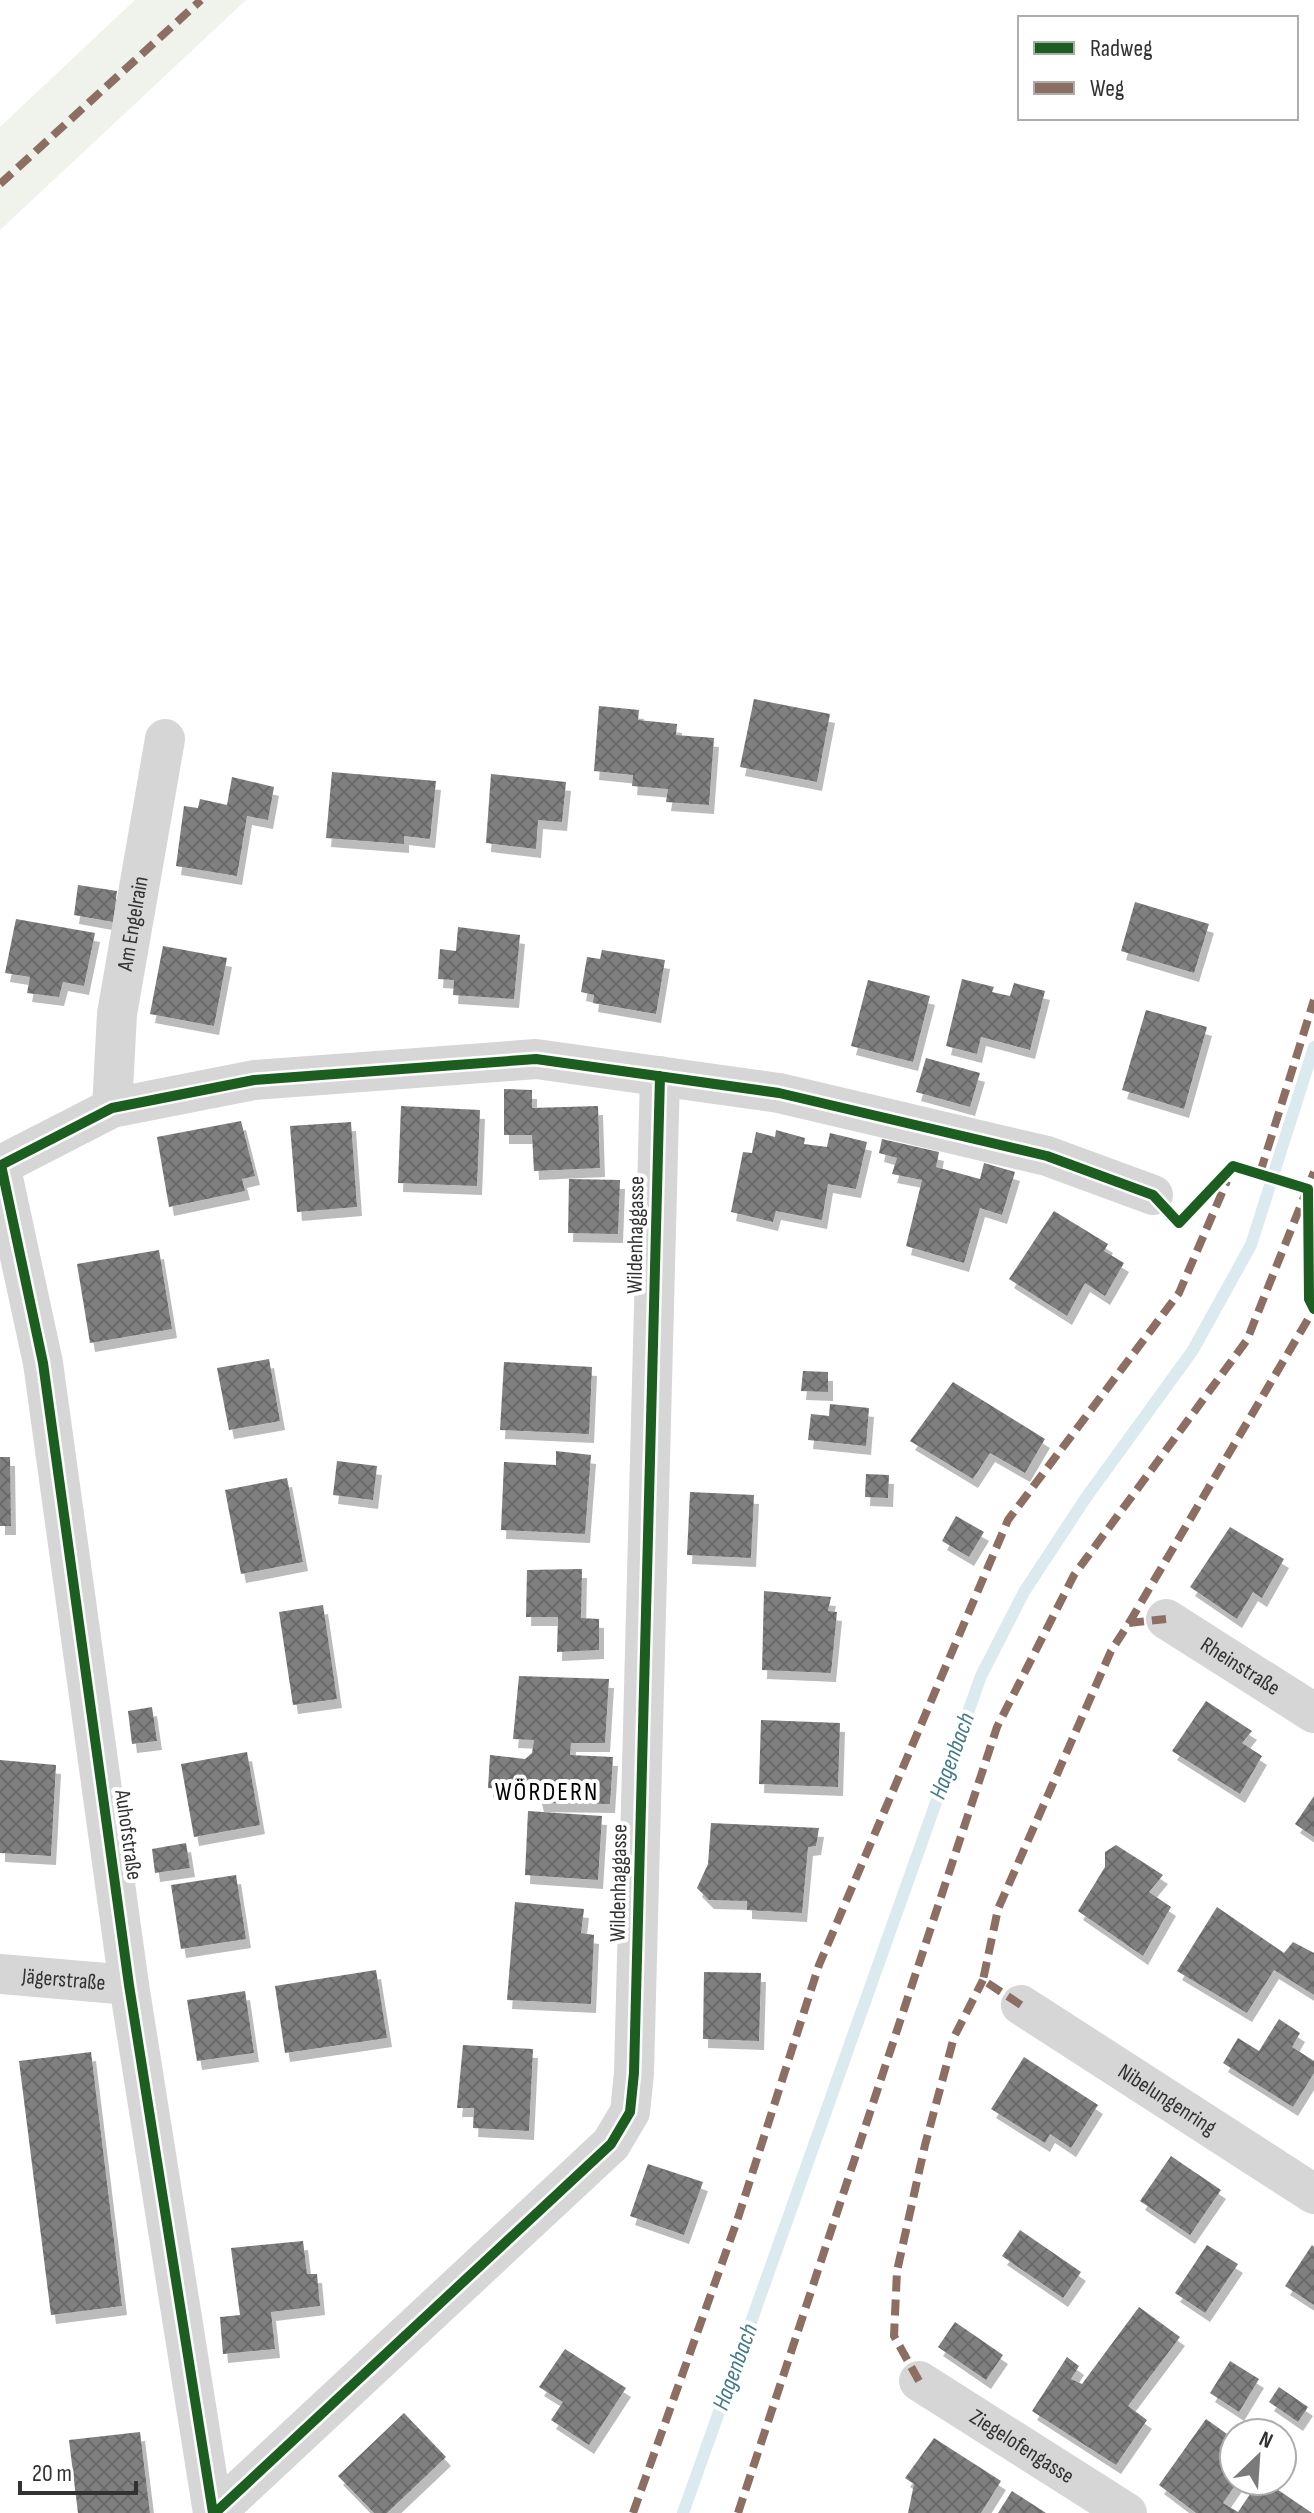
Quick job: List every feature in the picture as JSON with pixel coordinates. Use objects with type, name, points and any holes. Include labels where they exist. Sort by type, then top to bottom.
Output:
[{"type":"street","name":"Am Engelrain","points":[[112,1108],[117,1014],[165,739]]},
{"type":"street","points":[[1,1164],[112,1108],[254,1080],[522,1060],[779,1093],[1032,1152],[1153,1195]]},
{"type":"street","name":"Wildenhaggasse","points":[[214,2513],[611,2144],[630,2112],[634,2073],[660,1076]]},
{"type":"street","name":"Auhofstraße","points":[[1,1164],[43,1363],[129,1985],[214,2513]]},
{"type":"street","name":"Rheinstraße","points":[[1166,1619],[1314,1713]]},
{"type":"street","name":"Jägerstraße","points":[[0,1974],[129,1985]]},
{"type":"street","name":"Nibelungenring","points":[[1021,2005],[1314,2194]]},
{"type":"street","name":"Ziegelofengasse","points":[[919,2381],[1127,2513]]},
{"type":"shaded area","points":[[135,0],[246,0],[0,230],[0,127]]},
{"type":"building","points":[[754,699],[830,714],[817,782],[740,767]]},
{"type":"building","points":[[599,706],[639,710],[638,720],[677,724],[676,735],[714,738],[709,805],[666,802],[668,789],[632,786],[633,775],[594,771]]},
{"type":"building","points":[[332,772],[436,781],[430,839],[404,836],[404,844],[326,838]]},
{"type":"building","points":[[491,774],[566,782],[562,822],[538,820],[536,849],[486,843]]},
{"type":"building","points":[[232,777],[274,787],[268,820],[247,816],[237,876],[176,866],[184,806],[198,808],[200,799],[227,805]]},
{"type":"building","points":[[78,885],[117,891],[113,922],[74,915]]},
{"type":"building","points":[[1135,902],[1209,924],[1194,973],[1121,951]]},
{"type":"building","points":[[16,919],[95,933],[84,986],[63,982],[59,997],[27,993],[30,977],[5,973]]},
{"type":"building","points":[[458,927],[520,935],[514,999],[453,995],[454,980],[438,979],[440,949],[456,951]]},
{"type":"building","points":[[163,946],[227,958],[214,1026],[150,1014]]},
{"type":"building","points":[[602,950],[665,960],[656,1014],[593,1003],[594,995],[581,992],[587,957],[600,959]]},
{"type":"building","points":[[962,979],[994,987],[992,992],[1010,996],[1014,983],[1045,991],[1030,1050],[981,1037],[977,1054],[946,1046]]},
{"type":"building","points":[[868,980],[930,996],[913,1062],[851,1046]]},
{"type":"building","points":[[1146,1010],[1207,1027],[1184,1109],[1122,1090]]},
{"type":"building","points":[[926,1058],[980,1073],[970,1107],[916,1092]]},
{"type":"building","points":[[504,1089],[532,1090],[532,1108],[598,1106],[600,1168],[534,1171],[532,1135],[504,1135]]},
{"type":"building","points":[[401,1106],[480,1110],[477,1186],[398,1183]]},
{"type":"building","points":[[241,1121],[255,1176],[242,1179],[245,1191],[169,1207],[157,1137]]},
{"type":"building","points":[[351,1122],[357,1207],[297,1212],[290,1126]]},
{"type":"building","points":[[776,1130],[805,1138],[804,1144],[827,1147],[830,1133],[867,1142],[856,1189],[828,1184],[822,1220],[776,1211],[773,1222],[731,1212],[743,1152],[752,1153],[756,1132],[775,1137]]},
{"type":"building","points":[[882,1139],[939,1152],[936,1167],[980,1179],[984,1163],[1015,1172],[1002,1215],[980,1208],[964,1263],[906,1246],[922,1180],[892,1174],[897,1158],[879,1153]]},
{"type":"building","points":[[569,1179],[620,1180],[618,1234],[568,1233]]},
{"type":"building","points":[[1054,1211],[1108,1244],[1104,1251],[1124,1263],[1105,1296],[1085,1283],[1067,1316],[1009,1279]]},
{"type":"building","points":[[159,1250],[172,1329],[90,1343],[77,1264]]},
{"type":"building","points":[[269,1359],[280,1421],[229,1430],[217,1368]]},
{"type":"building","points":[[504,1362],[592,1367],[589,1434],[500,1430]]},
{"type":"building","points":[[803,1371],[828,1372],[828,1392],[801,1391]]},
{"type":"building","points":[[953,1382],[1045,1439],[1025,1473],[990,1453],[973,1479],[910,1441]]},
{"type":"building","points":[[830,1404],[869,1408],[866,1446],[808,1440],[811,1414],[829,1416]]},
{"type":"building","points":[[556,1451],[591,1455],[585,1534],[501,1530],[504,1462],[556,1465]]},
{"type":"building","points":[[0,1457],[10,1457],[11,1526],[0,1526]]},
{"type":"building","points":[[337,1461],[377,1466],[373,1500],[333,1495]]},
{"type":"building","points":[[866,1474],[889,1475],[888,1498],[865,1497]]},
{"type":"building","points":[[287,1478],[303,1562],[241,1574],[225,1490]]},
{"type":"building","points":[[690,1492],[754,1495],[751,1558],[687,1555]]},
{"type":"building","points":[[956,1516],[984,1532],[969,1557],[942,1541]]},
{"type":"building","points":[[1230,1527],[1284,1559],[1262,1598],[1253,1592],[1237,1619],[1190,1587]]},
{"type":"building","points":[[582,1569],[581,1618],[599,1619],[599,1650],[557,1652],[558,1617],[526,1617],[527,1570]]},
{"type":"building","points":[[764,1591],[831,1597],[828,1611],[837,1612],[831,1673],[762,1670]]},
{"type":"building","points":[[323,1605],[337,1699],[293,1705],[279,1612]]},
{"type":"building","points":[[519,1676],[609,1679],[605,1743],[571,1743],[570,1755],[613,1757],[610,1804],[539,1803],[536,1791],[488,1788],[490,1755],[525,1759],[532,1753],[534,1740],[513,1739]]},
{"type":"building","points":[[1206,1701],[1252,1731],[1242,1743],[1262,1756],[1240,1794],[1172,1751]]},
{"type":"building","points":[[152,1707],[157,1741],[132,1744],[128,1711]]},
{"type":"building","points":[[761,1720],[840,1723],[838,1787],[759,1784]]},
{"type":"building","points":[[247,1752],[260,1825],[194,1837],[181,1764]]},
{"type":"building","points":[[0,1760],[56,1765],[51,1856],[0,1853]]},
{"type":"building","points":[[1314,1796],[1314,1837],[1295,1824]]},
{"type":"building","points":[[528,1811],[602,1816],[598,1880],[525,1875]]},
{"type":"building","points":[[711,1823],[819,1828],[816,1846],[808,1847],[802,1913],[747,1910],[747,1901],[709,1900],[697,1888],[708,1864]]},
{"type":"building","points":[[186,1843],[190,1868],[155,1873],[152,1849]]},
{"type":"building","points":[[1116,1845],[1163,1875],[1149,1892],[1171,1907],[1143,1956],[1078,1911],[1105,1867],[1105,1852]]},
{"type":"building","points":[[236,1875],[246,1939],[181,1949],[171,1885]]},
{"type":"building","points":[[515,1902],[584,1909],[581,1933],[594,1935],[591,2004],[507,2000]]},
{"type":"building","points":[[1217,1907],[1284,1953],[1293,1942],[1314,1953],[1314,1995],[1274,1970],[1247,2013],[1177,1971]]},
{"type":"building","points":[[376,1970],[387,2038],[285,2053],[275,1986]]},
{"type":"building","points":[[704,1972],[761,1973],[759,2041],[703,2039]]},
{"type":"building","points":[[245,1991],[254,2053],[197,2061],[187,2000]]},
{"type":"building","points":[[1279,2019],[1300,2033],[1292,2047],[1314,2061],[1314,2073],[1293,2107],[1223,2063],[1238,2038],[1259,2051]]},
{"type":"building","points":[[463,2045],[533,2049],[529,2131],[473,2128],[474,2108],[457,2108]]},
{"type":"building","points":[[91,2052],[122,2306],[51,2315],[19,2061]]},
{"type":"building","points":[[1024,2057],[1098,2105],[1071,2148],[1050,2134],[1045,2143],[991,2109]]},
{"type":"building","points":[[1171,2156],[1221,2190],[1190,2235],[1140,2201]]},
{"type":"building","points":[[648,2164],[703,2182],[684,2235],[630,2216]]},
{"type":"building","points":[[1020,2230],[1081,2272],[1063,2298],[1002,2256]]},
{"type":"building","points":[[303,2241],[307,2274],[317,2274],[320,2306],[271,2312],[275,2349],[223,2354],[220,2317],[240,2315],[231,2248]]},
{"type":"building","points":[[1207,2245],[1238,2264],[1205,2313],[1175,2293]]},
{"type":"building","points":[[1312,2245],[1314,2247],[1314,2305],[1285,2286]]},
{"type":"building","points":[[1139,2307],[1180,2337],[1128,2406],[1147,2420],[1116,2465],[1032,2411],[1067,2357],[1079,2366],[1071,2379],[1082,2384]]},
{"type":"building","points":[[955,2322],[1003,2355],[986,2380],[938,2347]]},
{"type":"building","points":[[565,2349],[626,2388],[589,2445],[551,2420],[563,2402],[539,2387]]},
{"type":"building","points":[[1230,2361],[1259,2379],[1239,2412],[1210,2393]]},
{"type":"building","points":[[1279,2387],[1308,2407],[1298,2422],[1298,2417],[1291,2417],[1269,2402]]},
{"type":"building","points":[[404,2413],[446,2457],[387,2513],[374,2513],[338,2476]]},
{"type":"building","points":[[1206,2419],[1218,2428],[1218,2497],[1227,2497],[1223,2503],[1238,2512],[1248,2497],[1288,2497],[1312,2513],[1196,2513],[1159,2485]]},
{"type":"building","points":[[140,2432],[150,2513],[78,2513],[69,2440]]},
{"type":"building","points":[[934,2438],[1001,2481],[981,2513],[908,2513],[914,2484],[905,2478]]},
{"type":"building","points":[[1012,2491],[1046,2513],[998,2513]]},
{"type":"waterway","name":"Hagenbach","points":[[683,2513],[981,1676],[1024,1592],[1085,1499],[1193,1350],[1251,1245],[1314,1047]]},
{"type":"marked path","points":[[0,184],[201,0]]},
{"type":"marked path","points":[[1260,1173],[1314,1000]]},
{"type":"marked path","points":[[738,2513],[997,1727],[1074,1575],[1247,1340],[1314,1172]]},
{"type":"marked path","points":[[633,2513],[737,2221],[819,1965],[1008,1520],[1179,1293],[1227,1181]]},
{"type":"marked path","points":[[1129,1623],[1314,1309]]},
{"type":"marked path","points":[[1021,2005],[983,1980],[998,1909],[1111,1651],[1129,1623],[1166,1619]]},
{"type":"marked path","points":[[919,2381],[894,2336],[897,2271],[925,2145],[954,2037],[983,1980]]},
{"type":"cycle path","points":[[213,2513],[129,1985],[43,1363],[1,1165],[112,1108],[254,1080],[536,1059],[779,1093],[1047,1156],[1153,1195],[1179,1223],[1233,1166],[1308,1189],[1309,1299],[1314,1309]]},
{"type":"cycle path","points":[[215,2513],[611,2144],[630,2112],[634,2073],[660,1076]]},
{"type":"district","name":"WÖRDERN","points":[[547,1792]]}]
